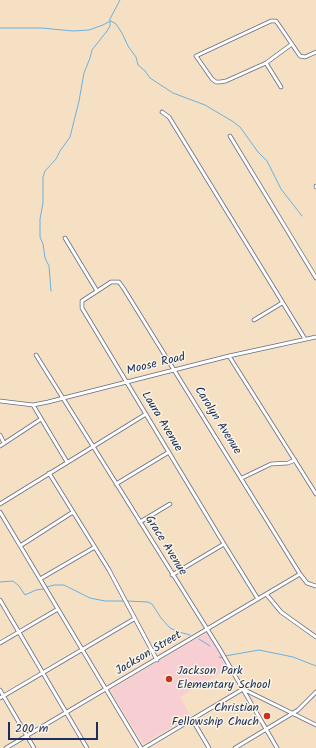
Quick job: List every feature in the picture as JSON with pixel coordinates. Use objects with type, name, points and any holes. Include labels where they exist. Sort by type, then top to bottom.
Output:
[{"type":"street","points":[[292,44],[266,63],[226,81],[217,82],[208,75],[196,56],[272,21],[276,21],[292,44],[300,56],[305,57],[316,52]]},
{"type":"street","points":[[266,63],[281,87]]},
{"type":"street","points":[[162,112],[169,116],[305,339]]},
{"type":"street","points":[[230,136],[316,278]]},
{"type":"street","points":[[65,238],[97,291]]},
{"type":"street","name":"Carolyn Avenue","points":[[97,291],[111,282],[120,282],[300,574],[307,583],[316,586]]},
{"type":"street","name":"Laura Avenue","points":[[97,291],[82,301],[82,308],[258,599]]},
{"type":"street","points":[[254,320],[282,302]]},
{"type":"street","name":"Moose Road","points":[[0,401],[33,405],[316,336]]},
{"type":"street","name":"Grace Avenue","points":[[36,355],[224,657],[278,748]]},
{"type":"street","points":[[229,356],[316,494]]},
{"type":"street","points":[[33,405],[67,462]]},
{"type":"street","points":[[0,504],[146,414]]},
{"type":"street","points":[[0,446],[41,419]]},
{"type":"street","points":[[0,435],[4,443]]},
{"type":"street","points":[[116,484],[169,452]]},
{"type":"street","points":[[242,478],[271,464],[288,463],[295,460]]},
{"type":"street","points":[[49,473],[95,547],[157,660]]},
{"type":"street","points":[[140,522],[170,504]]},
{"type":"street","points":[[0,512],[142,748],[243,690],[316,725]]},
{"type":"street","points":[[20,546],[72,512]]},
{"type":"street","points":[[172,575],[224,544]]},
{"type":"street","points":[[40,579],[95,547]]},
{"type":"street","name":"Jackson Street","points":[[6,748],[267,595],[300,574]]},
{"type":"street","points":[[267,595],[280,612],[316,637]]},
{"type":"street","points":[[0,600],[87,748]]},
{"type":"street","points":[[0,643],[58,609]]},
{"type":"street","points":[[2,697],[134,619]]},
{"type":"street","points":[[0,690],[2,697],[34,748]]},
{"type":"street","points":[[235,748],[292,714],[304,705],[316,692]]},
{"type":"street","points":[[192,719],[208,748]]},
{"type":"shaded area","name":"Jackson Park Elementary School","points":[[207,632],[228,668],[180,697],[191,716],[143,744],[110,690]]},
{"type":"waterway","points":[[51,291],[49,266],[45,258],[43,244],[40,237],[40,219],[43,203],[43,177],[45,171],[56,159],[70,137],[84,73],[92,50],[110,26],[110,19],[120,0]]},
{"type":"waterway","points":[[0,28],[42,28],[73,31],[89,30],[110,21]]},
{"type":"waterway","points":[[111,21],[116,24],[122,33],[128,46],[136,57],[138,65],[150,78],[173,93],[205,105],[240,127],[258,152],[267,161],[281,189],[302,216]]},
{"type":"waterway","points":[[0,582],[13,581],[19,586],[25,595],[36,590],[44,589]]},
{"type":"waterway","points":[[47,587],[64,585],[90,598],[105,601],[124,601]]},
{"type":"waterway","points":[[127,601],[148,602],[152,604],[170,628],[190,635]]},
{"type":"waterway","points":[[199,639],[210,646]]},
{"type":"waterway","points":[[219,657],[222,658],[225,656],[259,650],[293,657],[316,666]]},
{"type":"place","name":"Jackson Park Elementary School","points":[[169,679]]},
{"type":"place","name":"Christian Fellowship Chuch","points":[[267,716]]}]
